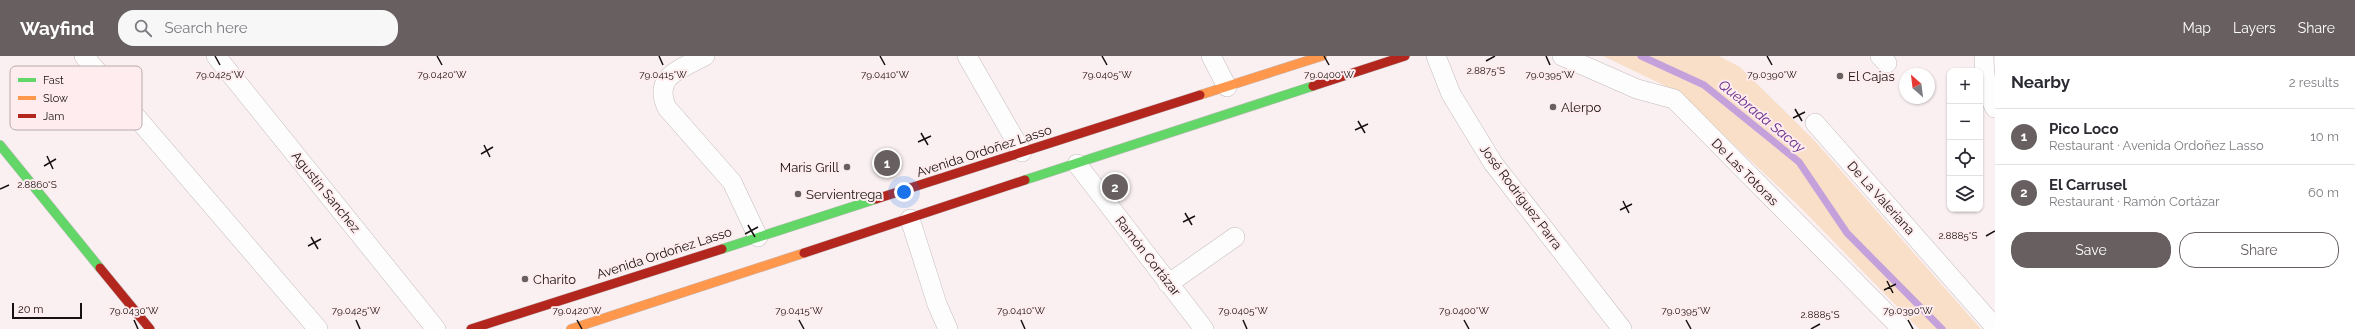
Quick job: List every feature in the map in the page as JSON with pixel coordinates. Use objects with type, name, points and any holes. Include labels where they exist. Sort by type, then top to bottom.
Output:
[{"type":"main road","name":"Avenida Ordoñez Lasso","points":[[471,329],[1322,56]]},
{"type":"main road","points":[[571,329],[1405,56]]},
{"type":"main road","points":[[0,145],[150,329]]},
{"type":"street","points":[[84,56],[93,66]]},
{"type":"street","name":"Agustín Sanchez","points":[[216,56],[436,329]]},
{"type":"street","points":[[705,56],[670,75],[663,85],[662,97],[667,108],[732,182],[758,236]]},
{"type":"street","points":[[967,56],[1022,152]]},
{"type":"street","points":[[1212,56],[1227,87]]},
{"type":"street","name":"José Rodríguez Parra","points":[[1436,56],[1451,94],[1489,156],[1622,329]]},
{"type":"street","name":"De Las Totoras","points":[[1562,56],[1637,89],[1674,99],[1902,329]]},
{"type":"street","points":[[1984,56],[1984,72],[1989,98],[1995,108]]},
{"type":"street","name":"De La Valeriana","points":[[1815,123],[1995,327]]},
{"type":"street","points":[[142,124],[318,329]]},
{"type":"street","name":"Ramón Cortázar","points":[[1077,164],[1204,329]]},
{"type":"street","points":[[910,219],[937,304],[948,329]]},
{"type":"street","points":[[1168,284],[1235,237]]},
{"type":"shaded area","points":[[1603,56],[1719,56],[1740,67],[1814,140],[1981,329],[1919,329],[1800,207],[1678,92]]},
{"type":"waterway","name":"Quebrada Sacay","points":[[1641,56],[1704,85],[1799,162],[1847,233],[1942,329]]},
{"type":"traffic: fast","points":[[1025,180],[1313,86]]},
{"type":"traffic: fast","points":[[0,145],[100,268]]},
{"type":"traffic: fast","points":[[722,249],[876,199]]},
{"type":"traffic: slow","points":[[1200,95],[1322,56]]},
{"type":"traffic: slow","points":[[571,329],[804,253]]},
{"type":"traffic: jam","points":[[1313,86],[1405,56]]},
{"type":"traffic: jam","points":[[876,199],[1200,95]]},
{"type":"traffic: jam","points":[[804,253],[1025,180]]},
{"type":"traffic: jam","points":[[471,329],[722,249]]},
{"type":"traffic: jam","points":[[100,268],[150,329]]},
{"type":"place","name":"El Cajas","points":[[1840,76]]},
{"type":"place","name":"Alerpo","points":[[1553,107]]},
{"type":"place","name":"Pico Loco","points":[[887,163]]},
{"type":"place","name":"Maris Grill","points":[[847,167]]},
{"type":"place","name":"El Carrusel","points":[[1115,187]]},
{"type":"place","name":"Servientrega","points":[[798,194]]},
{"type":"place","name":"Charito","points":[[525,279]]}]
